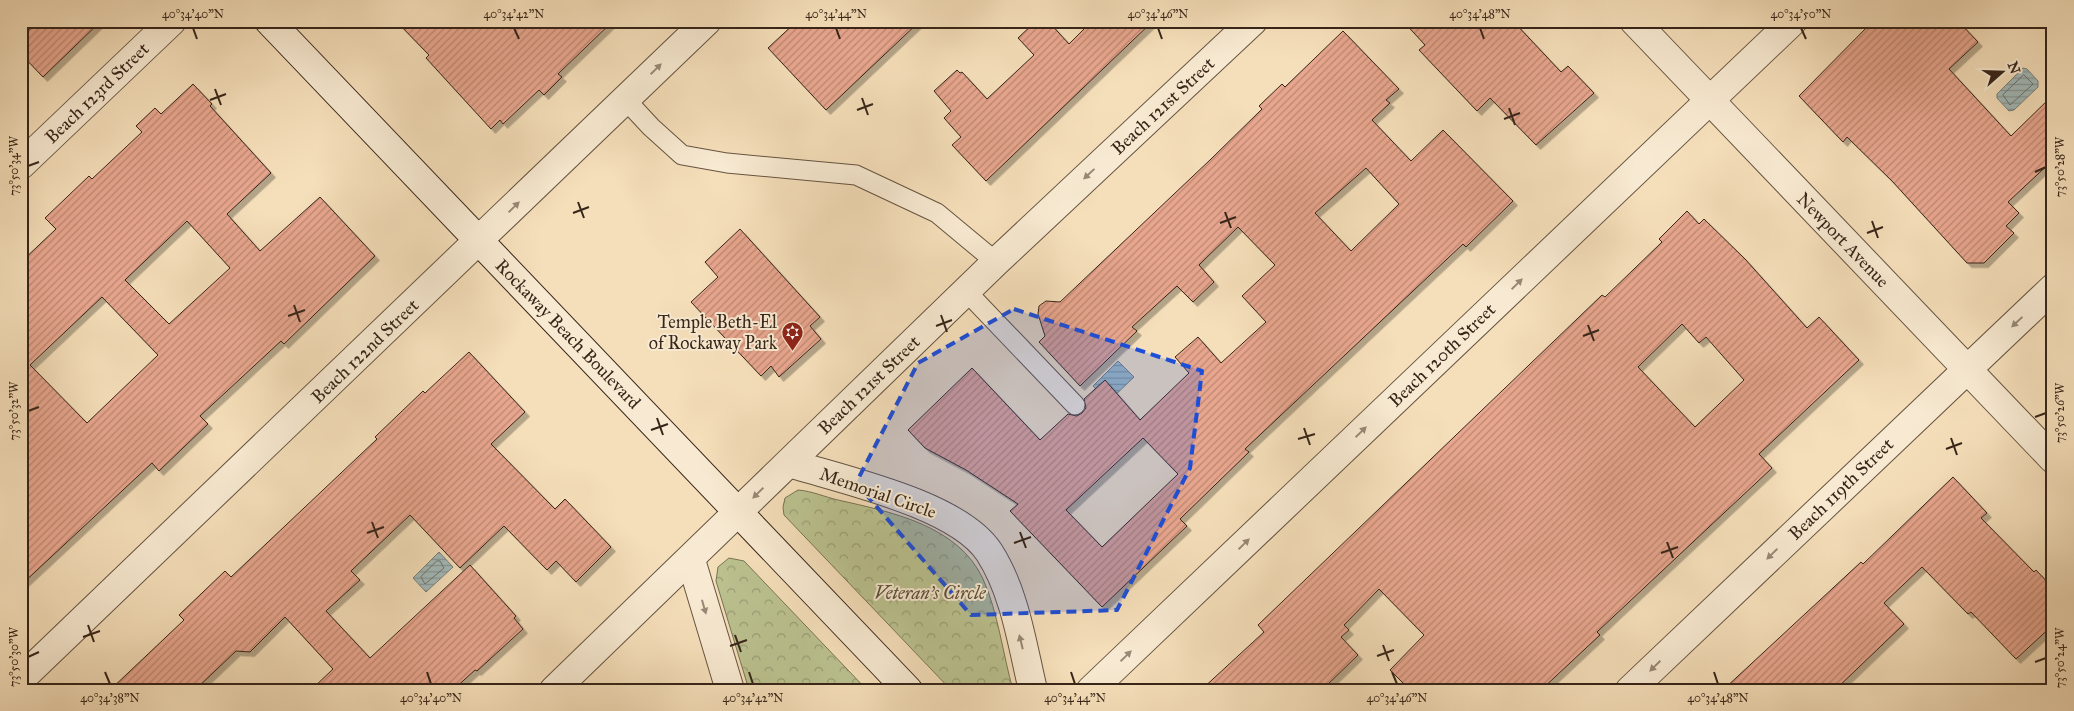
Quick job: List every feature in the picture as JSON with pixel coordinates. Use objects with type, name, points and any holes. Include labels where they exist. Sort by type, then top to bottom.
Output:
[{"type":"street","name":"Beach 123rd Street","points":[[21,165],[172,21]]},
{"type":"street","name":"Rockaway Beach Boulevard","points":[[269,21],[908,690]]},
{"type":"street","name":"Beach 122nd Street","points":[[21,679],[706,21]]},
{"type":"street","name":"Beach 121st Street","points":[[554,690],[691,560],[996,262],[1252,21]]},
{"type":"street","name":"Newport Avenue","points":[[1634,21],[2053,459]]},
{"type":"street","name":"Beach 120th Street","points":[[1091,690],[1793,21]]},
{"type":"street","name":"Beach 119th Street","points":[[1630,690],[2053,288]]},
{"type":"street","name":"Memorial Circle","points":[[789,463],[922,506],[952,519],[976,538],[988,550],[1002,578],[1014,612],[1033,690]]},
{"type":"street","points":[[691,560],[730,690]]},
{"type":"lane","points":[[625,99],[651,127],[682,155],[727,163],[856,175],[937,212],[996,262]]},
{"type":"lane","points":[[966,291],[1075,405]]},
{"type":"highlighted area","points":[[1014,309],[1202,371],[1190,468],[1117,610],[971,615],[856,483],[918,363]]},
{"type":"green space","name":"Veteran's Circle","points":[[798,490],[901,516],[940,533],[957,546],[972,561],[983,579],[996,619],[1013,690],[951,690],[784,515],[785,498]]},
{"type":"green space","points":[[729,558],[744,561],[867,690],[749,690],[716,581],[718,567]]},
{"type":"water","points":[[2023,68],[2027,69],[2038,81],[2038,87],[2014,110],[2009,111],[1997,98],[1997,94]]},
{"type":"water","points":[[1118,361],[1134,377],[1108,402],[1093,386]]},
{"type":"water","points":[[439,552],[453,567],[426,592],[413,578]]},
{"type":"building","points":[[39,21],[101,21],[43,77],[21,54],[21,38]]},
{"type":"building","points":[[396,21],[613,21],[558,74],[562,77],[544,95],[539,90],[503,124],[500,120],[491,129],[426,58],[429,55]]},
{"type":"building","points":[[797,21],[920,21],[826,110],[768,48]]},
{"type":"building","points":[[1036,21],[1048,21],[1069,44],[1092,21],[1153,21],[986,181],[952,145],[961,137],[944,118],[951,111],[934,91],[957,70],[960,73],[962,72],[987,99],[1034,55],[1018,38]]},
{"type":"building","points":[[1403,21],[1513,21],[1561,72],[1568,66],[1594,93],[1536,145],[1490,98],[1477,111],[1419,50],[1425,45]]},
{"type":"building","points":[[1873,21],[1958,21],[1978,42],[1949,69],[2011,136],[2053,95],[2053,160],[2008,202],[2019,213],[2006,226],[2014,233],[1984,263],[1967,263],[1892,181],[1847,137],[1843,142],[1799,96]]},
{"type":"building","points":[[1343,31],[1399,89],[1386,100],[1390,103],[1372,120],[1411,161],[1443,130],[1513,201],[1466,247],[1463,244],[1245,449],[1249,452],[1180,519],[1187,526],[1102,607],[1010,511],[1018,504],[966,470],[925,448],[908,430],[972,368],[1040,440],[1068,414],[1077,416],[1082,413],[1086,408],[1084,399],[1105,380],[1140,420],[1189,373],[1175,357],[1198,337],[1221,363],[1266,322],[1242,296],[1275,265],[1238,227],[1199,265],[1214,282],[1193,302],[1177,286],[1132,327],[1137,331],[1080,386],[1039,342],[1045,336],[1038,314],[1039,306],[1046,301],[1060,302],[1262,109],[1259,106],[1282,84],[1285,87]],"holes":[[[1366,168],[1399,204],[1351,251],[1315,213]],[[1143,438],[1178,474],[1102,547],[1066,510]]]},
{"type":"building","points":[[193,84],[212,104],[210,106],[271,173],[227,214],[260,251],[320,197],[375,256],[284,344],[281,341],[200,416],[208,424],[159,471],[152,463],[21,585],[21,262],[56,229],[45,218],[89,176],[92,179],[142,132],[136,126],[155,108],[161,114]],"holes":[[[187,221],[230,268],[169,324],[125,280]],[[102,297],[158,355],[87,423],[30,365]]]},
{"type":"building","points":[[1687,211],[1699,224],[1704,219],[1745,259],[1807,328],[1819,317],[1859,360],[1759,454],[1772,468],[1597,632],[1600,635],[1541,690],[1410,690],[1390,670],[1424,635],[1379,589],[1344,625],[1349,630],[1341,637],[1358,655],[1322,690],[1201,690],[1264,632],[1258,625],[1602,295],[1605,297],[1662,242],[1659,239]],"holes":[[[1682,324],[1699,343],[1706,337],[1744,380],[1695,427],[1638,367]]]},
{"type":"building","points":[[740,229],[820,317],[810,326],[821,339],[779,377],[771,366],[761,376],[691,302],[718,277],[705,262]]},
{"type":"building","points":[[469,352],[525,412],[491,444],[555,509],[565,499],[611,547],[576,582],[556,561],[547,570],[504,526],[460,568],[410,515],[351,571],[360,580],[326,611],[370,658],[470,565],[516,616],[514,618],[523,629],[453,690],[311,690],[333,669],[285,617],[250,652],[236,651],[195,690],[110,690],[184,620],[179,615],[225,571],[231,577],[377,439],[375,437],[423,391],[425,393]]},
{"type":"building","points":[[1953,477],[1987,513],[1981,518],[2034,572],[2036,570],[2053,588],[2053,625],[2016,659],[1971,612],[1968,614],[1922,567],[1884,603],[1904,624],[1835,690],[1723,690],[1861,562],[1863,564]]},
{"type":"place","name":"Temple Beth-El of Rockaway Park","points":[[793,351]]}]
